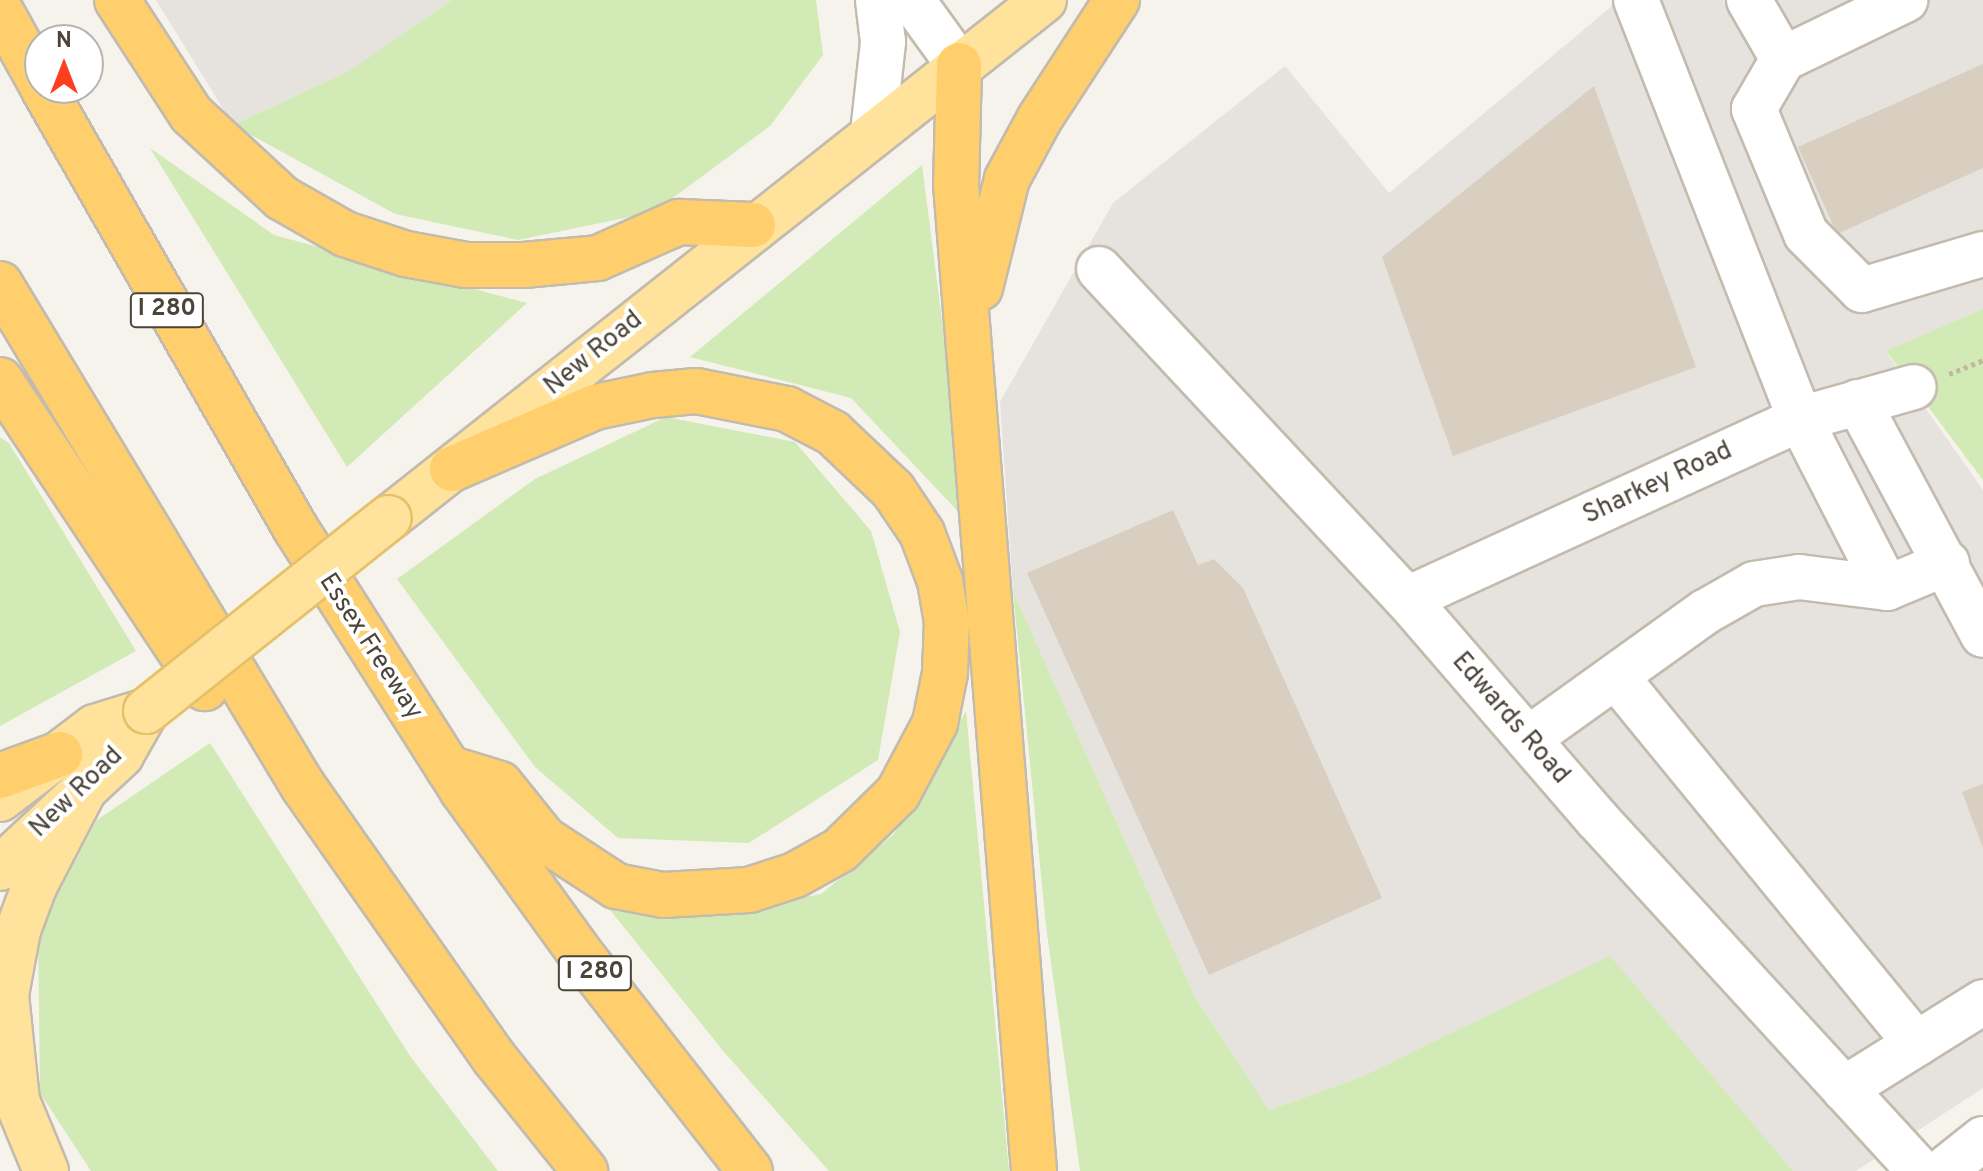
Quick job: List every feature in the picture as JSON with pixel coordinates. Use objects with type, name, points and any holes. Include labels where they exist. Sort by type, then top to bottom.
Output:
[{"type":"highway","points":[[117,0],[191,114],[282,198],[345,234],[406,254],[466,265],[524,265],[598,258],[679,222],[753,225]]},
{"type":"highway","points":[[973,390],[983,261],[1007,179],[1040,118],[1117,0]]},
{"type":"highway","points":[[0,10],[24,53]]},
{"type":"highway","points":[[959,65],[956,184],[1034,1171]]},
{"type":"highway","name":"Essex Freeway","points":[[52,104],[296,529],[448,768],[586,961],[750,1171]]},
{"type":"highway","points":[[0,284],[303,786],[495,1059],[585,1171]]},
{"type":"highway","points":[[0,380],[261,774],[303,786]]},
{"type":"highway","points":[[448,768],[500,784],[544,839],[616,886],[663,895],[749,890],[795,875],[840,850],[898,793],[935,723],[945,673],[947,622],[940,581],[922,533],[893,490],[833,433],[787,409],[696,391],[653,395],[595,407],[452,469]]},
{"type":"highway","points":[[0,776],[72,771]]},
{"type":"main road","name":"New Road","points":[[0,868],[72,771],[95,727],[146,711],[753,225],[1044,0]]},
{"type":"main road","name":"New Road","points":[[0,799],[72,771]]},
{"type":"main road","points":[[46,1171],[17,1101],[6,995],[28,901],[72,771]]},
{"type":"street","points":[[873,133],[883,42],[878,0]]},
{"type":"street","points":[[912,0],[959,65]]},
{"type":"street","points":[[1636,0],[1829,410],[1918,576],[1983,635]]},
{"type":"street","points":[[1749,0],[1783,59]]},
{"type":"street","points":[[1905,0],[1783,59],[1754,109],[1806,234],[1862,290],[1983,254]]},
{"type":"street","name":"Edwards Road","points":[[1099,269],[1407,599],[1528,739],[1919,1171]]},
{"type":"street","name":"Sharkey Road","points":[[1407,599],[1829,410],[1914,387]]},
{"type":"street","points":[[1829,410],[1918,576]]},
{"type":"street","points":[[1528,739],[1705,612],[1754,584],[1799,577],[1918,576]]},
{"type":"street","points":[[1617,678],[1917,1044]]},
{"type":"street","points":[[1844,1089],[1983,1002]]},
{"type":"street","points":[[1943,1171],[1983,1139]]},
{"type":"shaded area","points":[[156,0],[452,0],[349,71],[233,125]]},
{"type":"shaded area","points":[[1619,0],[1983,0],[1983,309],[1886,352],[1983,490],[1983,1088],[1856,1171],[1793,1171],[1609,957],[1361,1077],[1269,1110],[1195,997],[1013,591],[1000,402],[1113,203],[1285,66],[1389,193]]},
{"type":"green space","points":[[452,0],[816,0],[823,55],[770,126],[654,212],[518,240],[395,214],[233,125],[349,71]]},
{"type":"green space","points":[[150,148],[274,235],[527,303],[347,467]]},
{"type":"green space","points":[[922,165],[968,522],[851,398],[690,357]]},
{"type":"green space","points":[[1983,309],[1983,480],[1886,351]]},
{"type":"green space","points":[[666,417],[795,442],[871,531],[900,632],[878,760],[749,843],[618,838],[535,767],[397,579],[535,479]]},
{"type":"green space","points":[[0,437],[9,443],[136,651],[0,726]]},
{"type":"green space","points":[[1013,591],[1195,997],[1269,1110],[1361,1077],[1610,956],[1793,1171],[1080,1171],[1046,926]]},
{"type":"green space","points":[[966,711],[1009,1171],[829,1171],[724,1052],[606,905],[704,917],[821,894],[894,834]]},
{"type":"green space","points":[[210,743],[410,1056],[498,1171],[91,1171],[40,1093],[38,932],[97,820]]},
{"type":"building","points":[[1983,64],[1983,168],[1837,234],[1798,147]]},
{"type":"building","points":[[1594,86],[1696,367],[1453,456],[1382,257]]},
{"type":"building","points":[[1173,510],[1198,565],[1214,559],[1243,588],[1382,898],[1209,975],[1027,573]]},
{"type":"building","points":[[1983,784],[1983,848],[1962,792]]}]
